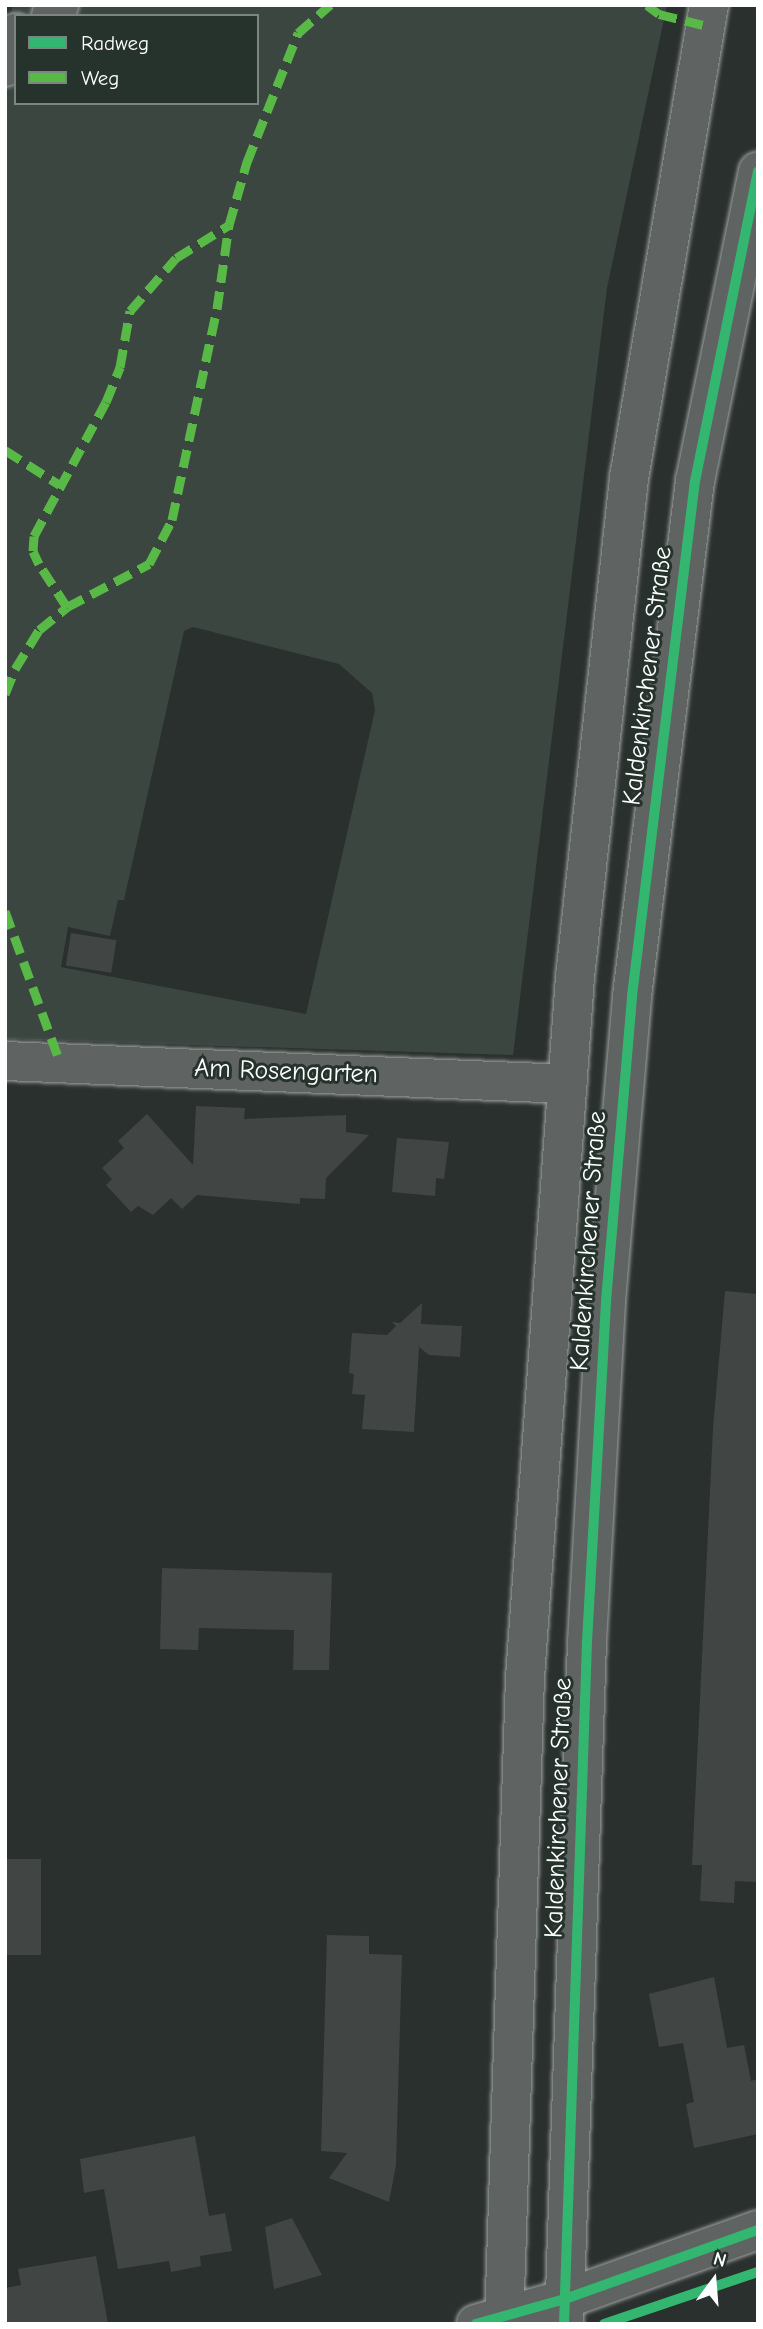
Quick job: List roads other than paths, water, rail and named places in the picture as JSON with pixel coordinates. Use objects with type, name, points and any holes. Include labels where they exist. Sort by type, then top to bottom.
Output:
[{"type":"main road","name":"Kaldenkirchener Straße","points":[[495,2321],[525,1678],[568,1084],[629,478],[709,5]]},
{"type":"main road","points":[[5,68],[14,39]]},
{"type":"main road","name":"Kaldenkirchener Straße","points":[[565,2311],[588,1615],[606,1301],[632,996],[695,481],[758,171]]},
{"type":"main road","name":"Am Rosengarten","points":[[5,1061],[568,1084]]},
{"type":"main road","points":[[495,2321],[565,2311],[758,2230]]}]
